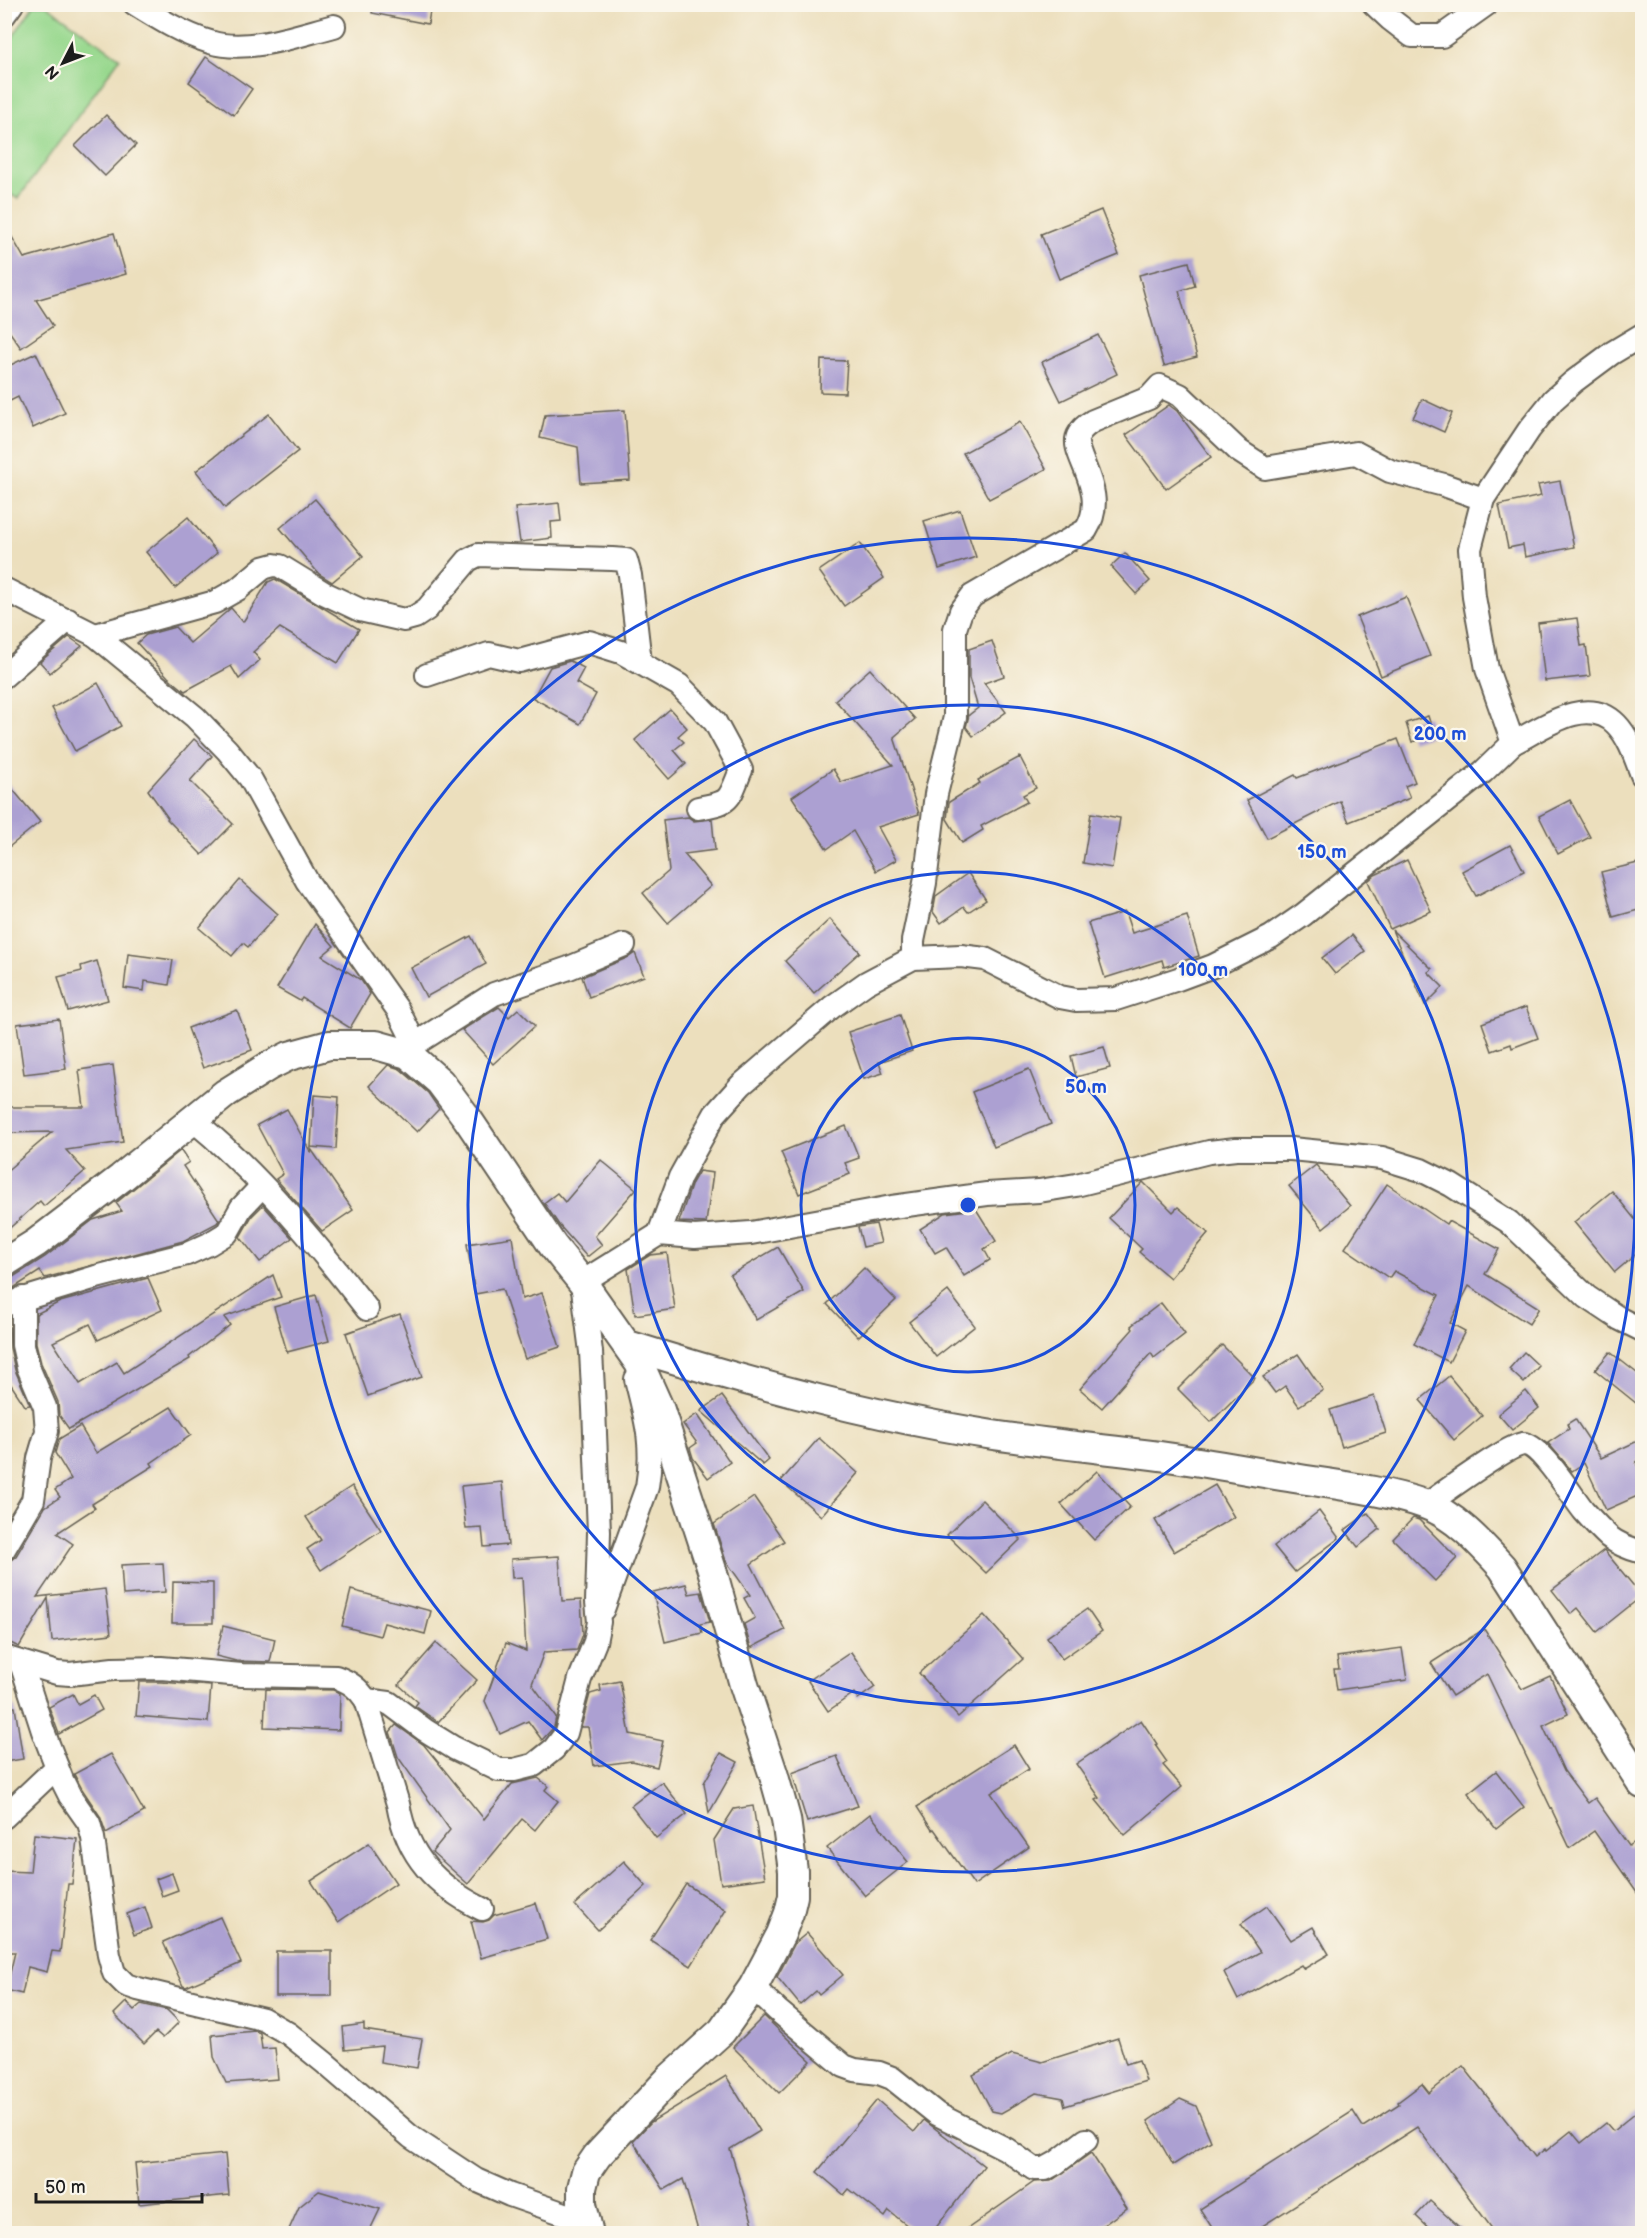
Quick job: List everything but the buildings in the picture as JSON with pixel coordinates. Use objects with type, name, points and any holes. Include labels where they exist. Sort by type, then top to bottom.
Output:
[{"type":"street","points":[[4,15],[12,4]]},
{"type":"street","points":[[135,4],[184,33],[212,43],[240,45],[267,43],[334,26]]},
{"type":"street","points":[[1374,4],[1412,36],[1442,36],[1487,4]]},
{"type":"street","points":[[1513,743],[1487,669],[1474,597],[1470,549],[1483,499],[1529,430],[1553,400],[1581,376],[1642,335]]},
{"type":"street","points":[[913,958],[913,940],[925,883],[936,794],[955,717],[955,629],[961,611],[972,596],[1086,530],[1093,518],[1095,504],[1092,484],[1077,442],[1078,435],[1085,427],[1093,421],[1149,398],[1160,387],[1180,395],[1239,451],[1265,468],[1356,453],[1390,471],[1444,485],[1483,499]]},
{"type":"street","points":[[95,635],[215,602],[238,589],[263,568],[273,565],[280,566],[324,593],[360,609],[404,621],[427,609],[468,560],[478,555],[612,559],[626,560],[640,662]]},
{"type":"street","points":[[4,589],[95,635],[195,717],[250,778],[307,881],[398,1010],[411,1049],[467,1118],[553,1246],[628,1345],[650,1384],[660,1410],[713,1573],[744,1685],[786,1819],[793,1871],[792,1896],[789,1913],[781,1934],[753,1987],[722,2031],[670,2078],[586,2172],[582,2188],[582,2204],[587,2227]]},
{"type":"street","points":[[4,676],[68,620]]},
{"type":"street","points":[[427,675],[489,654],[519,661],[589,642],[621,652],[679,685],[715,722],[741,770],[729,797],[722,804],[698,808]]},
{"type":"street","points":[[582,1282],[658,1234],[680,1178],[700,1139],[715,1114],[741,1086],[832,1007],[866,983],[913,958],[961,956],[985,959],[1060,997],[1076,1000],[1116,999],[1213,966],[1270,937],[1303,915],[1483,772],[1513,743],[1564,717],[1593,712],[1602,714],[1616,724],[1632,750],[1642,775]]},
{"type":"street","points":[[4,1263],[36,1243],[226,1093],[269,1066],[289,1056],[329,1045],[376,1045],[411,1049],[494,994],[569,968],[624,945]]},
{"type":"street","points":[[193,1120],[262,1186],[303,1230],[367,1309]]},
{"type":"street","points":[[658,1234],[695,1237],[751,1233],[892,1207],[1076,1185],[1209,1152],[1236,1149],[1291,1149],[1340,1153],[1382,1158],[1421,1170],[1451,1185],[1509,1222],[1587,1297],[1642,1330]]},
{"type":"street","points":[[4,1549],[33,1500],[39,1458],[47,1431],[45,1407],[28,1367],[14,1301],[187,1254],[209,1244],[227,1233],[241,1208],[262,1186]]},
{"type":"street","points":[[582,1282],[591,1352],[594,1408],[599,1532],[597,1602],[599,1622]]},
{"type":"street","points":[[628,1345],[753,1383],[878,1414],[992,1435],[1164,1457],[1310,1480],[1426,1505],[1450,1519],[1474,1538],[1502,1567],[1642,1784]]},
{"type":"street","points":[[366,1700],[389,1703],[444,1742],[499,1770],[514,1770],[534,1765],[554,1749],[566,1733],[580,1679],[595,1642],[599,1622],[647,1487],[651,1445],[628,1345]]},
{"type":"street","points":[[1426,1505],[1494,1459],[1523,1444],[1531,1445],[1543,1457],[1565,1488],[1611,1539],[1642,1552]]},
{"type":"street","points":[[13,1660],[70,1796],[89,1823],[109,1955],[114,1973],[120,1981],[138,1989],[263,2019],[289,2034],[411,2137],[476,2180],[587,2227]]},
{"type":"street","points":[[13,1660],[45,1671],[70,1674],[97,1670],[161,1668],[242,1675],[336,1677],[358,1688],[366,1700],[398,1804],[400,1821],[418,1857],[432,1877],[448,1890],[482,1909]]},
{"type":"street","points":[[4,1817],[57,1767]]},
{"type":"street","points":[[753,1987],[844,2066],[892,2078],[937,2114],[1006,2149],[1025,2165],[1034,2169],[1045,2169],[1086,2140]]},
{"type":"green space","points":[[34,5],[46,5],[120,58],[18,199],[5,191],[5,48]]}]
